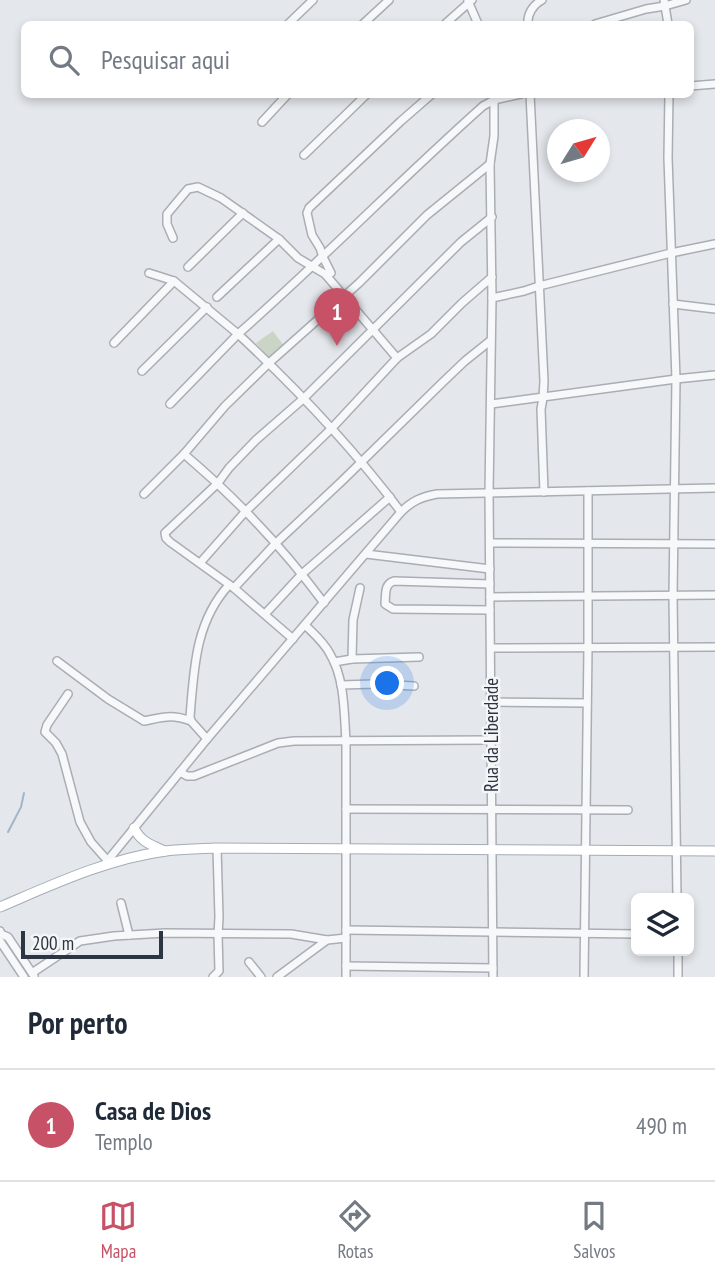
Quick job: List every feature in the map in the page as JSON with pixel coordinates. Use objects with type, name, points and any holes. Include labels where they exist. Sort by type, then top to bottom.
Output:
[{"type":"main road","points":[[134,828],[144,841],[166,851]]},
{"type":"main road","points":[[0,907],[105,863],[166,851],[217,848],[715,851]]},
{"type":"street","points":[[291,21],[313,0]]},
{"type":"street","points":[[366,21],[389,0]]},
{"type":"street","points":[[527,21],[536,3],[542,0]]},
{"type":"street","points":[[604,21],[664,3],[685,0]]},
{"type":"street","points":[[448,21],[470,1],[477,21]]},
{"type":"street","points":[[664,3],[667,21]]},
{"type":"street","points":[[694,86],[715,83]]},
{"type":"street","points":[[262,121],[284,98]]},
{"type":"street","points":[[304,155],[363,98]]},
{"type":"street","points":[[331,273],[312,235],[307,213],[309,208],[427,98]]},
{"type":"street","points":[[170,404],[238,334],[323,257],[428,155],[493,98]]},
{"type":"street","name":"Rua da Liberdade","points":[[494,98],[494,136],[490,164],[492,298],[489,493],[494,977]]},
{"type":"street","points":[[530,98],[543,398],[541,409],[544,492]]},
{"type":"street","points":[[668,98],[676,379],[673,596],[677,893]]},
{"type":"street","points":[[144,494],[184,454],[225,405],[269,363],[384,259],[427,215],[490,164]]},
{"type":"street","points":[[475,175],[491,182]]},
{"type":"street","points":[[173,238],[167,224],[167,214],[188,190],[198,187],[220,198],[279,239],[298,258],[325,274],[397,358]]},
{"type":"street","points":[[188,267],[243,213]]},
{"type":"street","points":[[293,639],[231,586],[170,542],[165,533],[218,483],[256,440],[303,399],[461,242],[492,217]]},
{"type":"street","points":[[217,297],[279,239]]},
{"type":"street","points":[[492,298],[715,244]]},
{"type":"street","points":[[149,273],[174,281],[269,363],[332,428],[401,512]]},
{"type":"street","points":[[200,563],[245,512],[332,428],[397,358],[431,334],[492,277]]},
{"type":"street","points":[[114,343],[174,281]]},
{"type":"street","points":[[673,304],[715,309]]},
{"type":"street","points":[[142,371],[207,307]]},
{"type":"street","points":[[191,721],[196,651],[212,606],[465,360],[490,341]]},
{"type":"street","points":[[491,404],[715,375]]},
{"type":"street","points":[[184,454],[218,483],[276,543],[324,603]]},
{"type":"street","points":[[68,694],[45,732],[62,754],[80,822],[105,863],[207,739],[401,512],[414,501],[437,494],[715,488]]},
{"type":"street","points":[[584,977],[589,491]]},
{"type":"street","points":[[265,614],[302,573],[390,498]]},
{"type":"street","points":[[490,543],[715,544]]},
{"type":"street","points":[[366,554],[490,569]]},
{"type":"street","points":[[490,584],[394,581],[387,586],[386,604],[394,609],[490,610]]},
{"type":"street","points":[[352,659],[353,620],[360,588]]},
{"type":"street","points":[[490,597],[715,596]]},
{"type":"street","points":[[305,625],[321,640],[334,662],[341,685],[346,741],[346,977]]},
{"type":"street","points":[[491,648],[715,647]]},
{"type":"street","points":[[334,662],[419,657]]},
{"type":"street","points":[[57,661],[108,699],[145,721],[160,716],[177,716],[191,721],[207,739]]},
{"type":"street","points":[[341,685],[414,686]]},
{"type":"street","points":[[491,702],[587,704]]},
{"type":"street","points":[[180,772],[194,776],[278,743],[491,740]]},
{"type":"street","points":[[346,809],[628,810]]},
{"type":"street","points":[[213,977],[219,971],[217,848]]},
{"type":"street","points":[[121,903],[129,935]]},
{"type":"street","points":[[0,936],[8,937],[33,975],[80,941],[129,935],[291,934],[327,940]]},
{"type":"street","points":[[277,977],[327,940],[346,934],[631,934]]},
{"type":"street","points":[[0,936],[21,976]]},
{"type":"street","points":[[678,956],[678,977]]},
{"type":"street","points":[[249,962],[261,977]]},
{"type":"street","points":[[346,966],[494,968]]},
{"type":"green space","points":[[273,331],[284,346],[269,359],[256,343]]},
{"type":"waterway","points":[[8,832],[21,807],[24,793]]},
{"type":"place","name":"Casa de Dios","points":[[337,346]]}]
